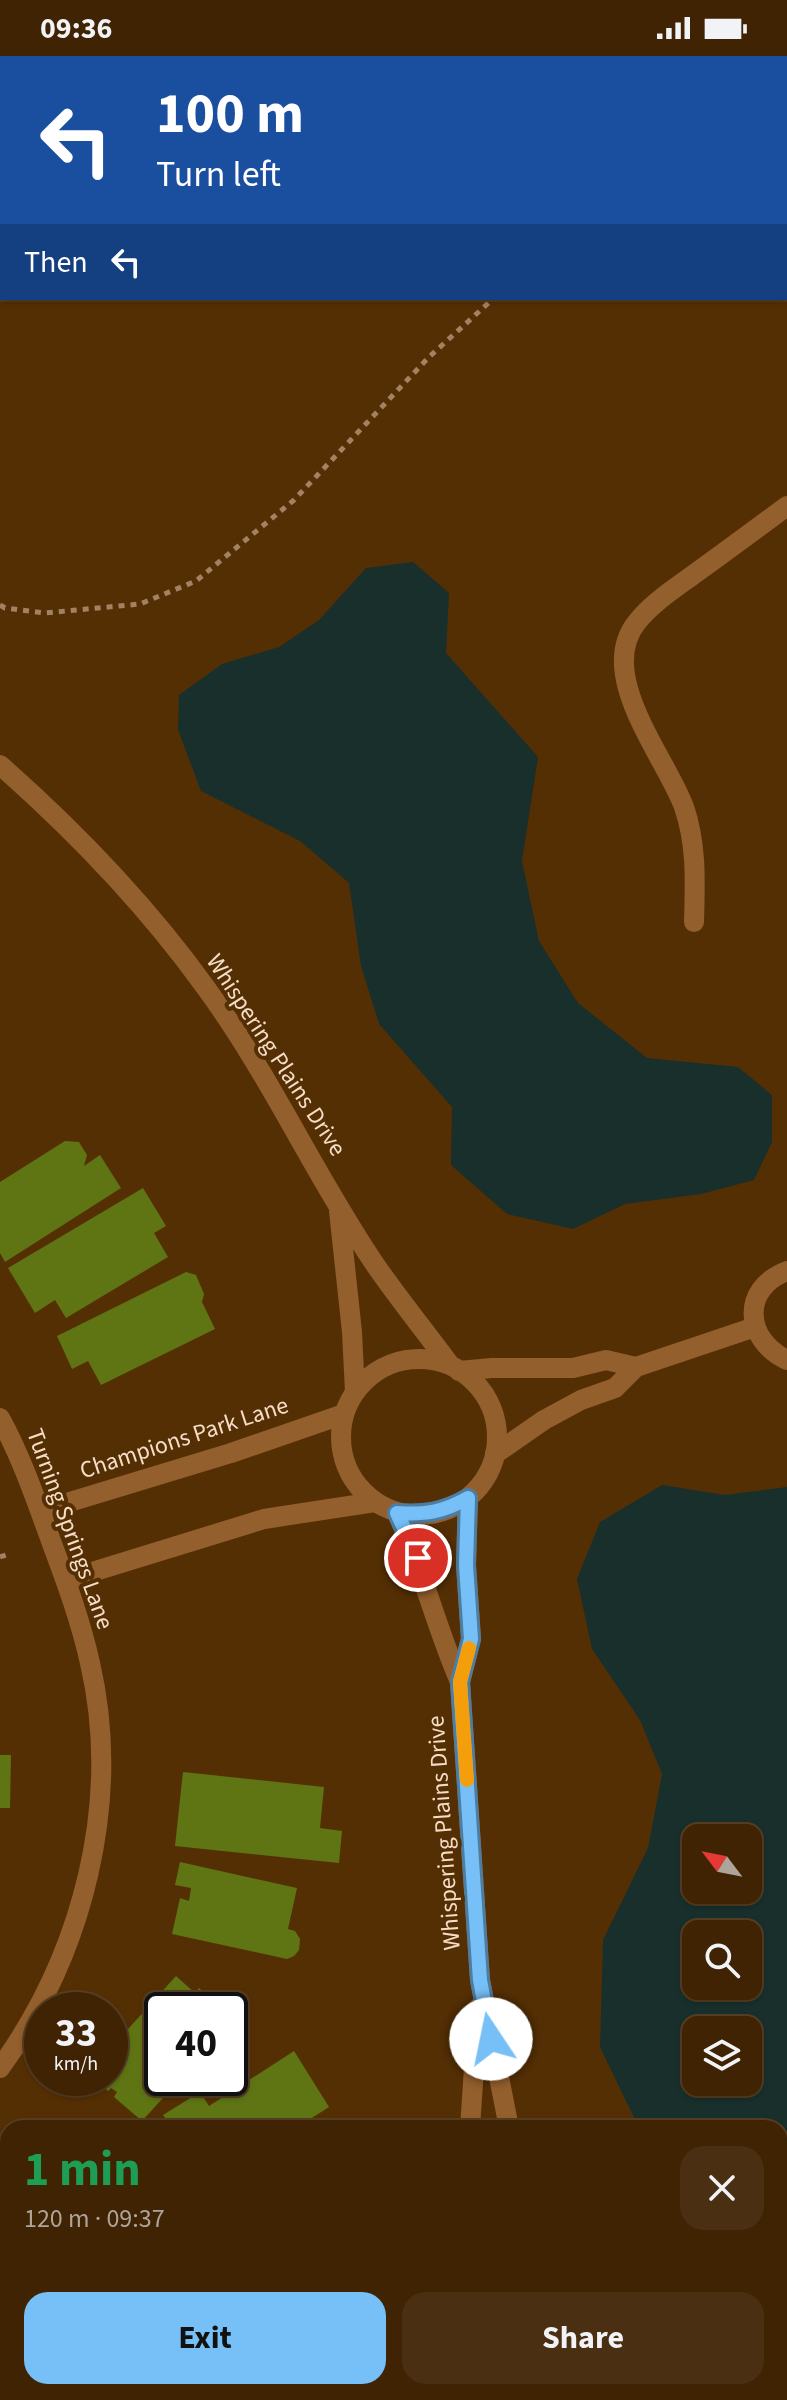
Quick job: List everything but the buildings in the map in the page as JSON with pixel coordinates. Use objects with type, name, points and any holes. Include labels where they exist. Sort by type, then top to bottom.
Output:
[{"type":"street","points":[[694,922],[696,856],[684,807],[630,698],[624,674],[625,648],[635,623],[657,602],[787,506]]},
{"type":"street","name":"Whispering Plains Drive","points":[[0,765],[56,814],[134,899],[206,988],[286,1111],[374,1263],[455,1368]]},
{"type":"street","name":"Whispering Plains Drive","points":[[338,1203],[355,1392]]},
{"type":"street","points":[[787,1271],[767,1284],[758,1295],[754,1311],[755,1327],[762,1342],[773,1353],[787,1360]]},
{"type":"street","points":[[495,1454],[556,1413],[615,1388],[636,1367],[755,1327]]},
{"type":"street","points":[[455,1368],[473,1380],[489,1402],[496,1428],[495,1454],[484,1480],[468,1498],[446,1510],[422,1515],[397,1513],[375,1502],[357,1485],[345,1463],[341,1439],[344,1414],[355,1392],[372,1374],[397,1362],[424,1359],[455,1368],[573,1368],[606,1360],[636,1367]]},
{"type":"street","name":"Champions Park Lane","points":[[40,1511],[231,1453],[344,1414]]},
{"type":"street","name":"Turning Springs Lane","points":[[0,1418],[66,1580],[90,1664],[100,1730],[98,1830],[79,1913],[53,1980],[0,2068]]},
{"type":"street","name":"Whispering Plains Drive","points":[[468,1498],[466,1565],[471,1639],[460,1682],[480,1980],[507,2120]]},
{"type":"street","points":[[66,1580],[264,1519],[375,1502]]},
{"type":"street","name":"Whispering Plains Drive","points":[[397,1513],[418,1558],[443,1642],[460,1682]]},
{"type":"street","name":"Whispering Plains Drive","points":[[471,2120],[480,1980]]},
{"type":"path","points":[[0,605],[45,613],[140,604],[196,581],[294,500],[429,357],[492,300]]},
{"type":"path","points":[[0,1557],[9,1554]]},
{"type":"water","points":[[413,562],[449,593],[446,653],[538,757],[522,861],[539,941],[578,1003],[647,1058],[738,1067],[772,1095],[772,1142],[754,1180],[701,1194],[625,1204],[573,1229],[507,1214],[451,1165],[452,1107],[379,1024],[361,966],[349,883],[300,841],[201,791],[178,730],[179,695],[222,664],[279,647],[319,620],[366,568]]},
{"type":"water","points":[[662,1485],[725,1495],[787,1487],[787,2120],[635,2120],[600,2047],[603,1940],[648,1848],[662,1774],[640,1720],[592,1649],[577,1579],[600,1522]]},
{"type":"slow traffic","points":[[467,1780],[460,1682],[469,1648]]},
{"type":"route","points":[[418,1558],[397,1513],[422,1515],[446,1510],[468,1498],[466,1565],[471,1639],[460,1682],[480,1980],[491,2039]]}]
